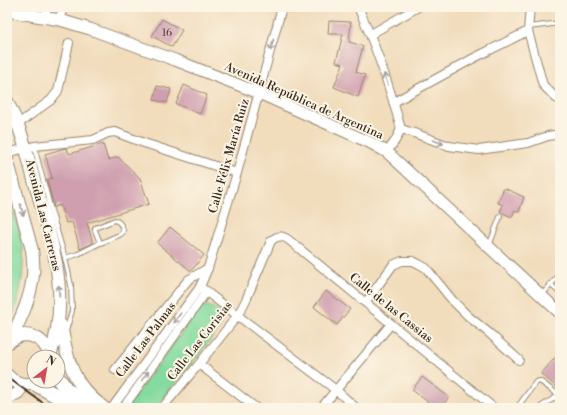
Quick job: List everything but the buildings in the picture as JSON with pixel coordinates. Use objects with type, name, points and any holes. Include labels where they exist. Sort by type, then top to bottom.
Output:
[{"type":"highway","points":[[43,389],[60,398],[71,399],[90,408]]},
{"type":"highway","points":[[65,389],[71,399]]},
{"type":"main road","name":"Avenida República de Argentina","points":[[7,11],[60,20],[90,29],[168,57],[259,93],[371,143],[387,152],[560,313]]},
{"type":"main road","name":"Avenida Las Carreras","points":[[7,101],[30,146],[37,191],[55,254],[60,294],[60,316],[57,335],[53,349]]},
{"type":"main road","name":"Avenida Las Carreras","points":[[7,159],[32,250],[33,262],[33,275],[28,298],[19,322],[8,342]]},
{"type":"main road","points":[[60,316],[69,361],[73,372],[71,399],[91,398],[103,408]]},
{"type":"main road","points":[[8,342],[16,337],[24,335],[31,336],[38,338],[48,349]]},
{"type":"main road","points":[[7,375],[10,379],[16,382],[26,383]]},
{"type":"main road","points":[[7,399],[18,394],[26,387]]},
{"type":"street","points":[[44,18],[48,7]]},
{"type":"street","points":[[60,20],[64,7]]},
{"type":"street","name":"Calle Félix María Ruiz","points":[[203,289],[237,173],[282,7]]},
{"type":"street","points":[[358,7],[371,34],[394,102],[401,130],[387,152]]},
{"type":"street","points":[[371,34],[418,7]]},
{"type":"street","points":[[530,7],[528,29],[543,85],[560,100]]},
{"type":"street","points":[[394,102],[528,29]]},
{"type":"street","points":[[18,124],[51,100],[58,91],[69,43]]},
{"type":"street","points":[[401,130],[414,133],[449,146],[480,150],[528,143],[548,136],[560,134]]},
{"type":"street","points":[[7,154],[30,146],[93,140],[108,133],[115,132],[237,173]]},
{"type":"street","name":"Calle de las Cassias","points":[[271,241],[279,236],[286,238],[494,408]]},
{"type":"street","name":"Calle Las Corisias","points":[[162,408],[238,315],[271,241]]},
{"type":"street","points":[[366,302],[393,265],[402,261],[413,261],[426,268],[453,301],[518,360]]},
{"type":"street","points":[[115,370],[188,280],[208,268]]},
{"type":"street","points":[[203,289],[336,390],[356,408]]},
{"type":"street","name":"Calle Las Palmas","points":[[112,408],[203,289]]},
{"type":"street","name":"Calle Las Palmas","points":[[123,408],[203,289]]},
{"type":"street","points":[[321,408],[392,324]]},
{"type":"street","points":[[199,364],[256,408]]},
{"type":"lane","points":[[528,29],[560,23]]},
{"type":"lane","points":[[30,146],[51,210],[71,285],[72,307],[69,324],[64,339]]},
{"type":"lane","points":[[489,246],[500,217]]},
{"type":"lane","points":[[65,258],[78,254],[121,234],[123,229],[119,222],[115,220],[95,228],[100,243]]},
{"type":"lane","points":[[541,295],[560,274]]},
{"type":"lane","points":[[550,284],[560,293]]},
{"type":"lane","points":[[519,408],[519,405],[536,382],[540,381],[559,396],[539,408]]},
{"type":"green space","points":[[7,190],[22,242],[23,255],[22,280],[19,296],[14,312],[7,326]]},
{"type":"green space","points":[[209,306],[217,310],[221,316],[222,320],[219,329],[155,408],[126,408],[199,308]]},
{"type":"railway","points":[[7,377],[50,408]]}]
